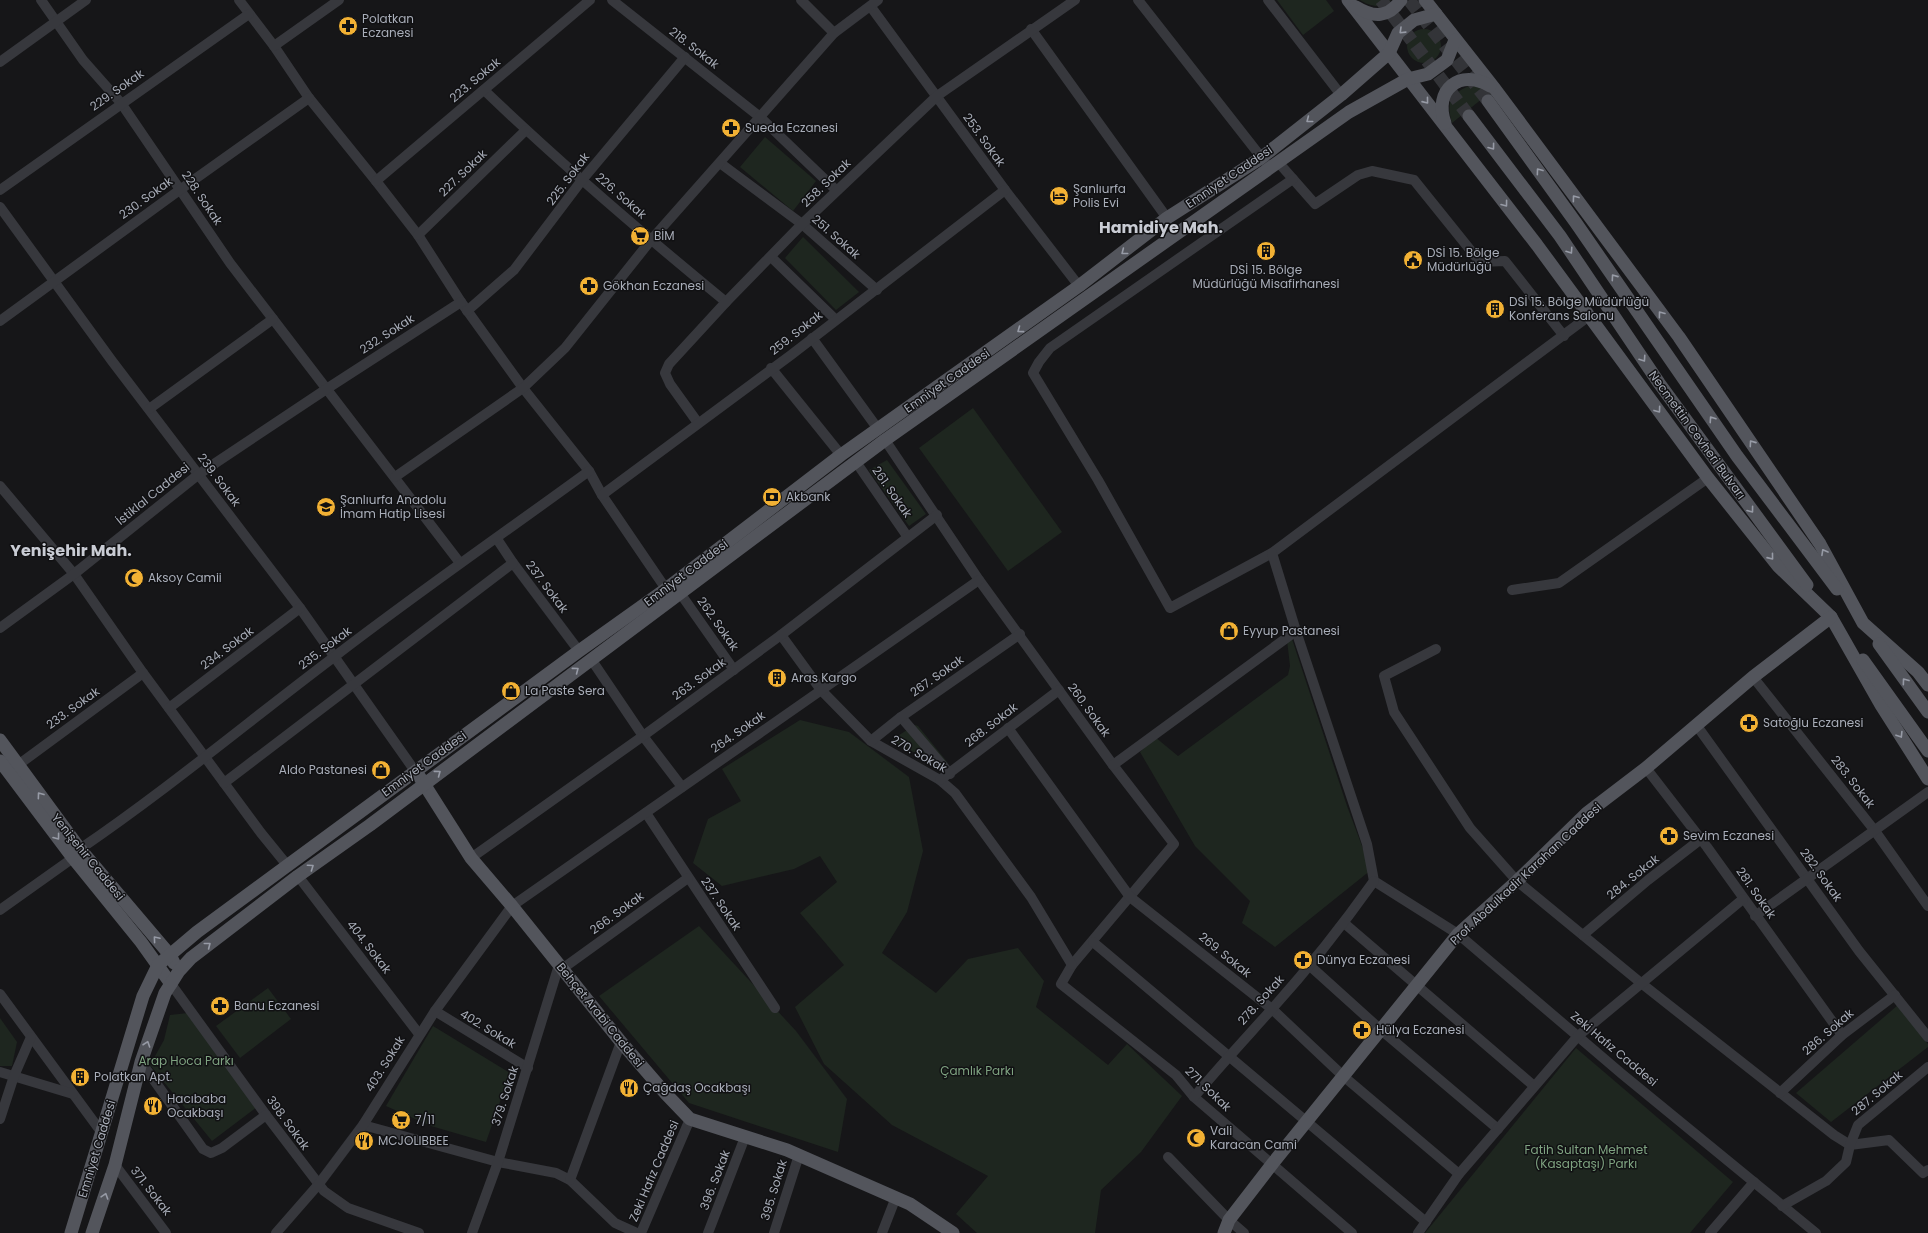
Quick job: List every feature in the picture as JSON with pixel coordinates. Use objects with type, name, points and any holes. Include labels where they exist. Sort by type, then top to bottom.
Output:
[{"type":"main road","points":[[1350,2],[1367,13],[1380,15],[1395,9],[1401,0]]},
{"type":"main road","points":[[1425,0],[1495,89],[1679,337],[1820,544],[1863,623],[1918,672],[1928,685]]},
{"type":"main road","points":[[1350,2],[1408,79],[1447,127],[1708,478],[1778,566],[1831,617],[1881,705],[1928,779]]},
{"type":"main road","name":"Emniyet Caddesi","points":[[92,1233],[114,1165],[141,1062],[165,993],[179,971],[191,958],[298,876],[370,825],[424,783],[856,462],[881,435],[1167,218],[1261,158],[1341,95],[1389,53],[1398,33],[1414,20],[1436,14]]},
{"type":"main road","name":"Emniyet Caddesi","points":[[71,1233],[143,996],[158,965],[197,932],[579,651],[666,589],[841,455],[881,435],[1349,112],[1408,79],[1428,74],[1447,60],[1455,40]]},
{"type":"main road","points":[[1447,127],[1443,116],[1442,105],[1445,94],[1452,85],[1463,79],[1475,78],[1495,89]]},
{"type":"main road","name":"Necmettin Cevheri Bulvarı","points":[[1488,101],[1576,223],[1737,456],[1928,712]]},
{"type":"main road","name":"Necmettin Cevheri Bulvarı","points":[[1469,116],[1560,236],[1668,396],[1890,695],[1928,751]]},
{"type":"main road","name":"Prof. Abdulkadir Karahan Caddesi","points":[[1224,1233],[1229,1220],[1272,1163],[1307,1122],[1342,1076],[1458,934],[1517,881],[1587,813],[1646,768],[1753,678],[1831,617]]},
{"type":"main road","name":"Yenişehir Caddesi","points":[[0,740],[76,854],[171,984]]},
{"type":"main road","name":"Yenişehir Caddesi","points":[[1,765],[76,854],[170,955],[179,971]]},
{"type":"main road","name":"Behçet Arabi Caddesi","points":[[415,771],[471,858],[512,906],[621,1042],[690,1119],[799,1155],[896,1197],[910,1204],[953,1233]]},
{"type":"street","name":"228. Sokak","points":[[41,0],[83,60],[121,103],[230,263],[328,388],[460,563]]},
{"type":"street","points":[[0,62],[86,0]]},
{"type":"street","points":[[239,0],[274,46],[309,98],[418,235],[461,302],[523,388],[589,471],[602,495],[666,589]]},
{"type":"street","points":[[274,46],[339,0]]},
{"type":"street","name":"223. Sokak","points":[[376,181],[590,0]]},
{"type":"street","name":"218. Sokak","points":[[612,0],[760,117],[836,190]]},
{"type":"street","points":[[801,0],[834,33]]},
{"type":"street","points":[[1138,0],[1261,158],[1294,179],[1315,204],[1358,175],[1372,171],[1414,180],[1480,262],[1505,261],[1564,336]]},
{"type":"street","points":[[1268,0],[1341,95]]},
{"type":"street","name":"258. Sokak","points":[[698,423],[670,384],[665,373],[669,364],[726,302],[802,224],[936,96],[1069,2]]},
{"type":"street","points":[[395,477],[523,388],[565,348],[651,240],[834,33],[875,3]]},
{"type":"street","name":"253. Sokak","points":[[875,3],[936,96],[1005,190],[1079,286]]},
{"type":"street","name":"229. Sokak","points":[[0,190],[121,103],[249,14]]},
{"type":"street","points":[[1031,29],[1167,218]]},
{"type":"street","name":"225. Sokak","points":[[468,311],[514,270],[582,180],[684,58]]},
{"type":"street","name":"226. Sokak","points":[[484,90],[582,180],[726,302]]},
{"type":"street","name":"230. Sokak","points":[[0,321],[309,98]]},
{"type":"street","name":"227. Sokak","points":[[418,235],[526,130]]},
{"type":"street","name":"251. Sokak","points":[[720,163],[802,224],[877,290]]},
{"type":"street","points":[[1294,179],[1050,348],[1039,362],[1033,373],[1098,480],[1170,608],[1272,553],[1589,316]]},
{"type":"street","name":"259. Sokak","points":[[602,495],[812,338],[835,319],[877,290],[1005,190]]},
{"type":"street","name":"239. Sokak","points":[[0,207],[149,410],[300,608],[415,771]]},
{"type":"street","points":[[771,257],[835,319]]},
{"type":"street","name":"232. Sokak","points":[[328,388],[461,302]]},
{"type":"street","points":[[149,410],[273,319]]},
{"type":"street","name":"260. Sokak","points":[[812,338],[937,515],[979,580],[1020,634],[1113,765],[1174,844],[1072,965],[1061,984]]},
{"type":"street","points":[[771,368],[841,455]]},
{"type":"street","name":"İstiklal Caddesi","points":[[0,628],[74,574],[199,474],[328,388]]},
{"type":"street","name":"261. Sokak","points":[[856,462],[907,536]]},
{"type":"street","name":"235. Sokak","points":[[0,910],[206,758],[334,656],[460,563],[497,539],[589,471]]},
{"type":"street","points":[[1512,590],[1559,583],[1708,478]]},
{"type":"street","points":[[0,486],[74,574],[143,673],[261,834],[287,865]]},
{"type":"street","name":"263. Sokak","points":[[471,858],[734,670],[907,536],[937,515]]},
{"type":"street","name":"237. Sokak","points":[[497,539],[513,564],[579,651]]},
{"type":"street","points":[[1272,553],[1367,844],[1374,881]]},
{"type":"street","points":[[224,783],[513,564]]},
{"type":"street","name":"264. Sokak","points":[[512,906],[979,580]]},
{"type":"street","name":"262. Sokak","points":[[680,593],[734,670]]},
{"type":"street","name":"234. Sokak","points":[[169,708],[300,608]]},
{"type":"street","points":[[1113,765],[1296,630]]},
{"type":"street","name":"267. Sokak","points":[[871,741],[901,717],[1020,634]]},
{"type":"street","name":"270. Sokak","points":[[781,635],[821,690],[871,741],[940,780],[955,794],[1031,897],[1072,965]]},
{"type":"street","points":[[1436,649],[1384,676],[1394,712],[1470,828],[1517,881],[1640,983],[1834,1135],[1850,1145],[1889,1140],[1923,1173],[1928,1170]]},
{"type":"street","points":[[591,659],[643,736],[682,787]]},
{"type":"street","name":"233. Sokak","points":[[18,765],[143,673]]},
{"type":"street","name":"283. Sokak","points":[[1753,678],[1875,831],[1928,906]]},
{"type":"street","name":"268. Sokak","points":[[940,780],[950,774],[1059,690]]},
{"type":"street","points":[[901,717],[950,774]]},
{"type":"street","name":"282. Sokak","points":[[1697,726],[1859,951],[1928,1037]]},
{"type":"street","name":"269. Sokak","points":[[1008,728],[1130,896],[1272,1009],[1342,1076],[1459,1174]]},
{"type":"street","name":"281. Sokak","points":[[1646,768],[1701,839],[1842,1035]]},
{"type":"street","points":[[1755,916],[1807,877],[1875,831],[1928,792]]},
{"type":"street","name":"237. Sokak","points":[[646,813],[775,1008]]},
{"type":"street","name":"284. Sokak","points":[[1583,935],[1648,880],[1701,839]]},
{"type":"street","name":"404. Sokak","points":[[298,876],[419,1034]]},
{"type":"street","name":"266. Sokak","points":[[560,967],[688,878]]},
{"type":"street","name":"278. Sokak","points":[[1194,1097],[1228,1056],[1272,1009],[1309,966],[1344,923],[1374,881]]},
{"type":"street","name":"Zeki Hafız Caddesi","points":[[1374,881],[1458,934],[1578,1036],[1816,1233]]},
{"type":"street","points":[[1418,1233],[1459,1174],[1578,1036],[1743,899]]},
{"type":"street","name":"403. Sokak","points":[[276,1233],[318,1185],[363,1125],[434,1011],[512,906]]},
{"type":"street","points":[[1344,923],[1534,1086]]},
{"type":"street","points":[[1092,942],[1168,1004],[1426,1222]]},
{"type":"street","points":[[1309,966],[1381,1030],[1498,1129]]},
{"type":"street","name":"379. Sokak","points":[[472,1233],[498,1162],[560,967]]},
{"type":"street","name":"398. Sokak","points":[[171,984],[318,1185],[348,1208],[419,1233]]},
{"type":"street","name":"271. Sokak","points":[[1061,984],[1176,1075],[1194,1097],[1352,1233]]},
{"type":"street","points":[[0,994],[102,1133]]},
{"type":"street","name":"286. Sokak","points":[[1780,1093],[1842,1035],[1895,995]]},
{"type":"street","name":"402. Sokak","points":[[434,1011],[528,1068]]},
{"type":"street","points":[[0,1119],[14,1076],[31,1037]]},
{"type":"street","points":[[570,1180],[621,1042]]},
{"type":"street","points":[[141,1062],[203,1149],[211,1153],[222,1148],[266,1115]]},
{"type":"street","name":"287. Sokak","points":[[1782,1206],[1826,1181],[1846,1162],[1850,1145],[1858,1125],[1928,1067]]},
{"type":"street","points":[[0,1072],[73,1094]]},
{"type":"street","name":"Zeki Hafız Caddesi","points":[[641,1233],[690,1119]]},
{"type":"street","points":[[363,1125],[498,1162],[556,1173],[570,1180],[615,1222],[637,1233]]},
{"type":"street","name":"396. Sokak","points":[[708,1233],[745,1137]]},
{"type":"street","name":"395. Sokak","points":[[774,1233],[799,1155]]},
{"type":"street","points":[[1168,1157],[1229,1220],[1244,1233]]},
{"type":"street","name":"371. Sokak","points":[[114,1165],[166,1233]]},
{"type":"street","points":[[1710,1233],[1754,1182]]},
{"type":"street","points":[[882,1233],[896,1197]]},
{"type":"green space","points":[[1277,0],[1326,0],[1334,11],[1303,35]]},
{"type":"green space","points":[[1360,0],[1391,0],[1384,5],[1376,6]]},
{"type":"green space","points":[[1424,29],[1436,34],[1441,46],[1436,58],[1424,63],[1412,58],[1407,46],[1412,34]]},
{"type":"green space","points":[[1469,86],[1478,86],[1488,94],[1452,123],[1449,110],[1451,100],[1457,92]]},
{"type":"green space","points":[[765,137],[816,181],[793,211],[740,167]]},
{"type":"green space","points":[[803,237],[859,292],[836,310],[785,258]]},
{"type":"green space","points":[[973,408],[1062,532],[1008,571],[919,448]]},
{"type":"green space","points":[[887,460],[926,514],[909,526],[869,470]]},
{"type":"green space","points":[[1292,639],[1347,806],[1371,870],[1275,947],[1242,923],[1250,901],[1195,846],[1140,752],[1155,737],[1178,756],[1288,675],[1290,666],[1287,640]]},
{"type":"green space","name":"Çamlık Parkı","points":[[800,720],[849,732],[909,777],[923,851],[907,912],[882,953],[936,993],[968,959],[1018,948],[1044,981],[1036,1007],[1108,1065],[1127,1044],[1182,1096],[1141,1152],[1101,1190],[1095,1233],[977,1233],[956,1214],[988,1176],[892,1125],[824,1064],[795,1007],[844,965],[800,913],[837,882],[820,856],[794,869],[722,886],[693,863],[708,819],[741,801],[722,769]]},
{"type":"green space","points":[[915,725],[918,726],[948,763],[944,767],[893,742],[893,739]]},
{"type":"green space","points":[[699,926],[796,1031],[847,1099],[838,1152],[689,1103],[599,996]]},
{"type":"green space","points":[[268,988],[291,1019],[240,1058],[216,1026]]},
{"type":"green space","points":[[1898,1005],[1928,1044],[1928,1047],[1831,1122],[1796,1093]]},
{"type":"green space","name":"Arap Hoca Parkı","points":[[188,1013],[257,1107],[212,1141],[150,1065],[164,1040],[170,1015]]},
{"type":"green space","points":[[0,1018],[17,1042],[12,1066],[0,1066]]},
{"type":"green space","points":[[433,1026],[510,1073],[486,1142],[431,1126],[386,1106]]},
{"type":"green space","name":"Fatih Sultan Mehmet (Kasaptaşı) Parkı","points":[[1576,1048],[1733,1182],[1690,1233],[1425,1233]]},
{"type":"tunnel","points":[[1381,0],[1469,116]]},
{"type":"tunnel","points":[[1409,0],[1488,101]]},
{"type":"place","name":"Polatkan Eczanesi","points":[[348,26]]},
{"type":"place","name":"Sueda Eczanesi","points":[[731,128]]},
{"type":"place","name":"Şanlıurfa Polis Evi","points":[[1059,196]]},
{"type":"place","name":"BİM","points":[[640,236]]},
{"type":"place","name":"DSİ 15. Bölge Müdürlüğü Misafirhanesi","points":[[1266,251]]},
{"type":"place","name":"DSİ 15. Bölge Müdürlüğü","points":[[1413,260]]},
{"type":"place","name":"Gökhan Eczanesi","points":[[589,286]]},
{"type":"place","name":"DSİ 15. Bölge Müdürlüğü Konferans Salonu","points":[[1495,309]]},
{"type":"place","name":"Akbank","points":[[772,497]]},
{"type":"place","name":"Şanlıurfa Anadolu İmam Hatip Lisesi","points":[[326,507]]},
{"type":"place","name":"Aksoy Camii","points":[[134,578]]},
{"type":"place","name":"Eyyup Pastanesi","points":[[1229,631]]},
{"type":"place","name":"Aras Kargo","points":[[777,678]]},
{"type":"place","name":"La Paste Sera","points":[[511,691]]},
{"type":"place","name":"Satoğlu Eczanesi","points":[[1749,723]]},
{"type":"place","name":"Aldo Pastanesi","points":[[381,770]]},
{"type":"place","name":"Sevim Eczanesi","points":[[1669,836]]},
{"type":"place","name":"Dünya Eczanesi","points":[[1303,960]]},
{"type":"place","name":"Banu Eczanesi","points":[[220,1006]]},
{"type":"place","name":"Hülya Eczanesi","points":[[1362,1030]]},
{"type":"place","name":"Polatkan Apt.","points":[[80,1077]]},
{"type":"place","name":"Çağdaş Ocakbaşı","points":[[629,1088]]},
{"type":"place","name":"Hacıbaba Ocakbaşı","points":[[153,1106]]},
{"type":"place","name":"7/11","points":[[401,1120]]},
{"type":"place","name":"Vali Karacan Cami","points":[[1196,1138]]},
{"type":"place","name":"MCJOLIBBEE","points":[[364,1141]]},
{"type":"district","name":"Hamidiye Mah.","points":[[1161,227]]},
{"type":"district","name":"Yenişehir Mah.","points":[[71,550]]}]
